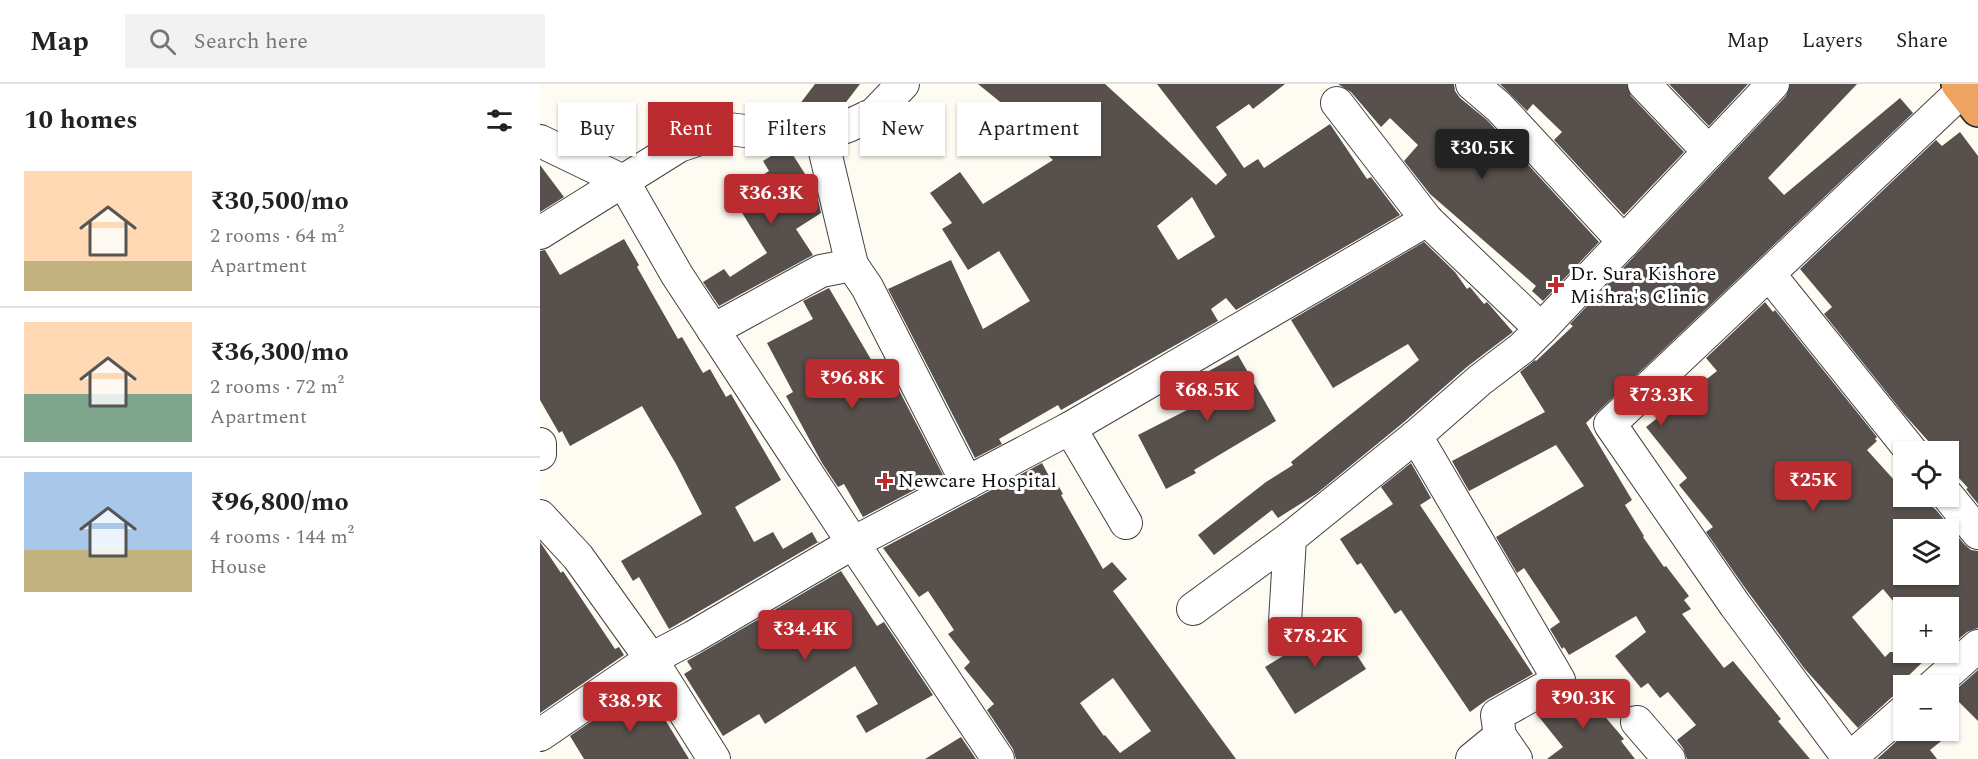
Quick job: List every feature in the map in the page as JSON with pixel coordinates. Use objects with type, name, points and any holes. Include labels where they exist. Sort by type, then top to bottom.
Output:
[{"type":"street","points":[[848,126],[874,114],[903,84]]},
{"type":"street","points":[[1472,84],[1499,107],[1624,242]]},
{"type":"street","points":[[1644,84],[1709,152]]},
{"type":"street","points":[[1193,609],[1290,538],[1416,436],[1480,380],[1522,348],[1773,84]]},
{"type":"street","points":[[1893,721],[1850,759],[1735,605],[1610,424],[1769,274],[1966,94]]},
{"type":"street","points":[[1337,103],[1427,220],[1541,329]]},
{"type":"street","points":[[540,233],[679,146],[729,129],[745,131]]},
{"type":"street","points":[[540,141],[623,181],[677,275],[998,759]]},
{"type":"street","points":[[826,156],[852,265],[867,287],[967,483]]},
{"type":"street","points":[[540,735],[651,659],[693,637],[853,543],[1070,428],[1427,220]]},
{"type":"street","points":[[713,330],[821,271],[852,265]]},
{"type":"street","points":[[1769,274],[1903,441]]},
{"type":"street","points":[[1070,428],[1126,522]]},
{"type":"street","points":[[1416,436],[1559,680],[1497,715],[1508,748],[1472,759]]},
{"type":"street","points":[[540,444],[540,454]]},
{"type":"street","points":[[1957,507],[1978,534]]},
{"type":"street","points":[[540,516],[578,557],[651,659],[714,759]]},
{"type":"street","points":[[1285,622],[1290,538]]},
{"type":"street","points":[[1945,675],[1978,646]]},
{"type":"street","points":[[1637,722],[1670,759]]},
{"type":"building","points":[[815,84],[860,84],[846,102],[801,102]]},
{"type":"building","points":[[978,84],[1105,84],[1216,185],[1227,175],[1157,84],[1285,84],[1253,109],[1249,104],[1216,127],[1244,168],[1258,159],[1264,168],[1330,124],[1367,179],[1371,177],[1400,215],[1236,310],[1226,298],[1211,309],[1218,321],[1061,410],[1058,405],[999,439],[1002,444],[975,458],[888,289],[951,260],[983,329],[1030,301],[999,251],[968,270],[942,229],[952,223],[930,193],[960,172],[983,204],[1053,160],[1049,156],[1101,156],[1101,102],[1000,102]],"holes":[[[1192,197],[1215,237],[1178,260],[1157,226]]]},
{"type":"building","points":[[1338,84],[1454,84],[1455,91],[1460,98],[1487,120],[1599,242],[1543,301],[1532,291],[1536,286],[1430,194],[1404,161],[1418,145],[1390,118],[1381,127],[1351,92]]},
{"type":"building","points":[[1500,84],[1627,84],[1631,96],[1684,152],[1624,215],[1554,140],[1562,132],[1533,104],[1527,111]]},
{"type":"building","points":[[1669,84],[1748,84],[1709,126]]},
{"type":"building","points":[[1790,84],[1857,84],[1768,178],[1784,195],[1900,98],[1913,113],[1586,423],[1632,500],[1625,505],[1643,537],[1664,567],[1666,566],[1689,596],[1684,600],[1691,609],[1682,614],[1724,668],[1733,661],[1781,719],[1778,721],[1810,759],[1687,759],[1677,740],[1696,725],[1668,692],[1660,698],[1648,683],[1641,688],[1615,656],[1646,632],[1636,616],[1569,655],[1564,647],[1562,649],[1550,629],[1560,622],[1524,568],[1517,573],[1496,537],[1584,486],[1556,445],[1469,491],[1452,461],[1545,412],[1520,372],[1536,361],[1573,326],[1570,324],[1786,96]]},
{"type":"building","points":[[1960,132],[1978,156],[1978,504],[1959,478],[1959,441],[1928,441],[1824,314],[1832,307],[1800,269],[1936,140],[1942,146]]},
{"type":"building","points":[[771,156],[794,156],[816,191],[821,213],[796,229],[813,255],[719,306],[703,282],[724,269],[730,277],[767,253],[731,195],[769,171],[763,161]]},
{"type":"building","points":[[540,165],[564,197],[540,212]]},
{"type":"building","points":[[624,239],[639,265],[637,267],[678,339],[682,337],[703,373],[710,369],[726,397],[731,394],[781,480],[735,507],[754,542],[773,532],[783,549],[812,532],[818,542],[669,629],[639,577],[633,581],[621,561],[702,514],[676,464],[642,406],[570,446],[562,431],[559,433],[540,400],[540,251],[545,250],[560,275]]},
{"type":"building","points":[[1424,242],[1455,272],[1467,289],[1470,287],[1484,304],[1487,302],[1513,332],[1468,366],[1316,494],[1278,518],[1272,510],[1214,555],[1198,535],[1266,482],[1293,465],[1291,462],[1419,360],[1408,344],[1333,388],[1291,320]]},
{"type":"building","points":[[829,288],[879,373],[888,369],[943,475],[863,517],[844,484],[838,487],[822,463],[786,396],[793,392],[767,343],[813,319],[803,301]]},
{"type":"building","points":[[1765,302],[1773,312],[1775,310],[1877,437],[1875,439],[1877,441],[1867,450],[1893,479],[1893,507],[1933,507],[1944,519],[1893,519],[1893,585],[1959,585],[1959,538],[1971,550],[1978,551],[1978,628],[1967,632],[1959,639],[1959,597],[1893,597],[1893,601],[1883,589],[1852,617],[1885,657],[1893,652],[1893,663],[1922,663],[1909,675],[1893,675],[1893,697],[1858,728],[1804,668],[1743,585],[1706,532],[1713,527],[1679,485],[1687,478],[1646,427],[1717,371],[1706,358]]},
{"type":"building","points":[[1238,355],[1276,421],[1194,470],[1196,473],[1166,489],[1138,435],[1189,409],[1178,388]]},
{"type":"building","points":[[1042,463],[1050,478],[1053,476],[1063,494],[1061,495],[1103,569],[1112,562],[1127,579],[1113,591],[1236,759],[1016,759],[1013,749],[987,710],[994,704],[964,668],[970,662],[948,634],[954,630],[928,591],[919,597],[883,548]],"holes":[[[1113,678],[1151,731],[1120,753],[1104,736],[1080,703]]]},
{"type":"building","points":[[1411,463],[1431,498],[1420,505],[1533,674],[1488,699],[1470,712],[1401,610],[1395,614],[1361,563],[1357,565],[1340,539],[1393,504],[1381,487]]},
{"type":"building","points":[[540,542],[561,573],[563,571],[615,649],[619,647],[624,655],[540,713]]},
{"type":"building","points":[[841,571],[877,626],[884,622],[933,695],[866,733],[856,716],[878,704],[855,666],[765,724],[759,714],[723,736],[684,674],[692,669],[687,661]]},
{"type":"building","points":[[1336,623],[1366,669],[1295,714],[1265,667]]},
{"type":"building","points":[[1978,670],[1978,721],[1959,702],[1959,687]]},
{"type":"building","points":[[644,685],[689,759],[584,759],[570,736]]},
{"type":"building","points":[[1579,686],[1624,739],[1621,741],[1635,759],[1547,759],[1563,747],[1539,717]]},
{"type":"building","points":[[961,737],[976,759],[925,759]]},
{"type":"building","points":[[1897,741],[1941,741],[1930,750],[1937,759],[1877,759]]},
{"type":"place","name":"Dr. Sura Kishore Mishra's Clinic","points":[[1556,285]]},
{"type":"place","name":"Newcare Hospital","points":[[885,481]]}]
